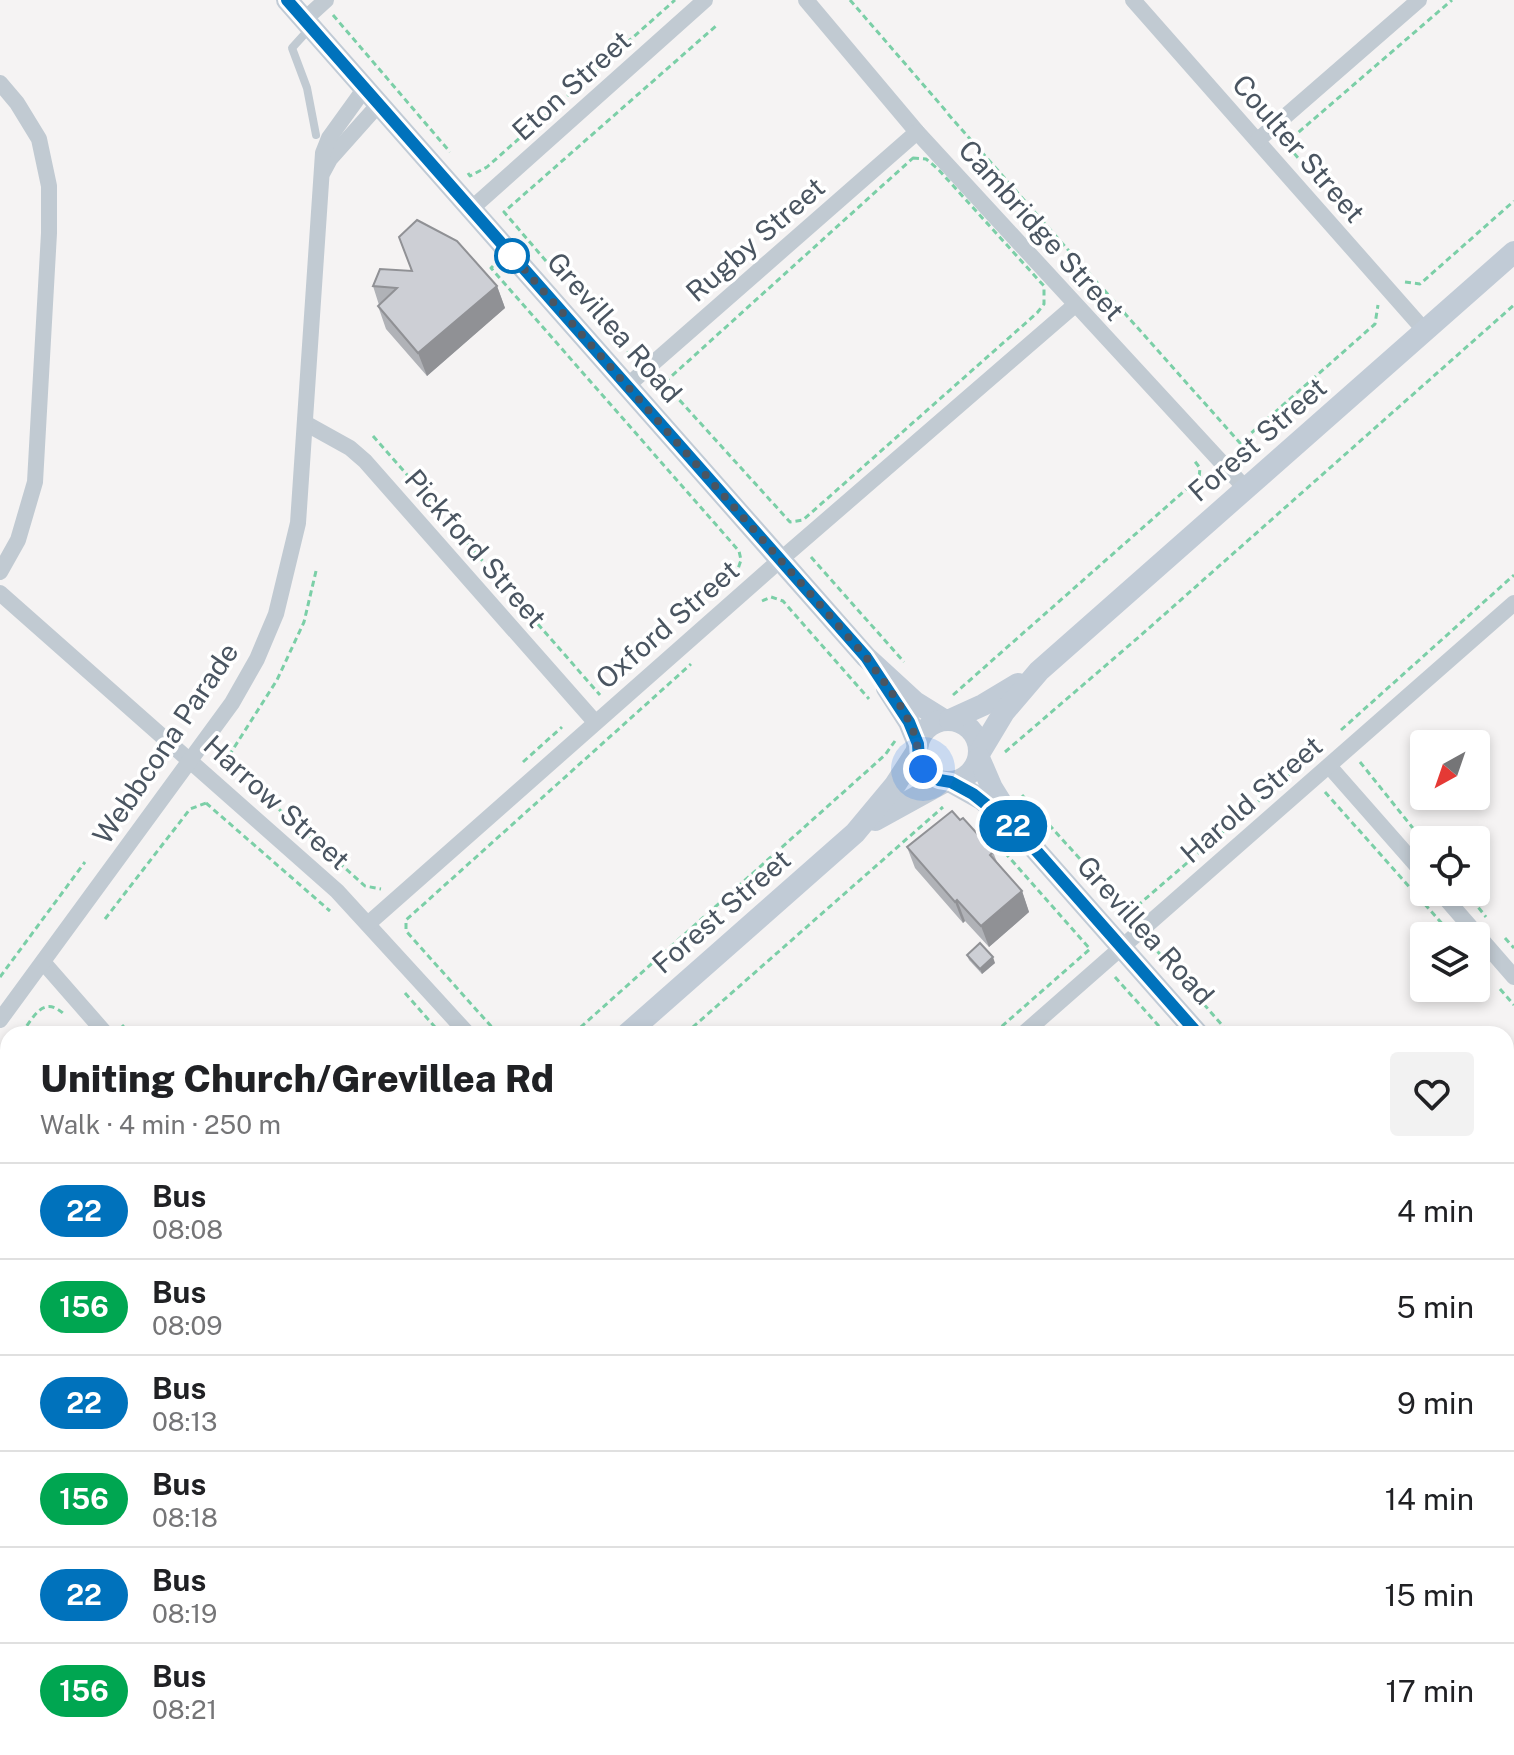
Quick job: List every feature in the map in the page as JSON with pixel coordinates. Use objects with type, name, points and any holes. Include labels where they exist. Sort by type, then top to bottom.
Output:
[{"type":"street","name":"Grevillea Road","points":[[287,0],[916,715],[921,765],[926,773],[947,789],[983,800],[1018,830],[1191,1026]]},
{"type":"street","points":[[307,24],[326,0]]},
{"type":"street","name":"Eton Street","points":[[471,209],[705,0]]},
{"type":"street","name":"Cambridge Street","points":[[806,0],[917,132],[1246,489]]},
{"type":"street","name":"Coulter Street","points":[[1133,0],[1425,331]]},
{"type":"street","points":[[1258,140],[1419,0]]},
{"type":"street","points":[[0,83],[24,113],[39,139],[49,186],[35,482],[18,540],[0,572]]},
{"type":"street","name":"Webbcona Parade","points":[[0,1020],[232,703],[257,659],[276,614],[298,523],[322,178],[330,159],[372,96]]},
{"type":"street","name":"Rugby Street","points":[[627,386],[917,132]]},
{"type":"street","name":"Forest Street","points":[[986,756],[1004,712],[1039,671],[1514,252]]},
{"type":"street","name":"Oxford Street","points":[[369,923],[1075,305]]},
{"type":"street","name":"Pickford Street","points":[[305,423],[350,448],[365,461],[595,722]]},
{"type":"street","name":"Harrow Street","points":[[0,593],[337,891],[461,1026]]},
{"type":"street","name":"Harold Street","points":[[1032,1026],[1514,603]]},
{"type":"street","name":"Forest Street","points":[[947,720],[983,705],[1039,671]]},
{"type":"street","name":"Grevillea Road","points":[[916,715],[960,722],[972,730],[986,756],[992,788],[1018,830]]},
{"type":"street","points":[[855,833],[895,785],[928,728],[947,720]]},
{"type":"street","points":[[855,833],[910,799],[947,789],[967,776],[986,756]]},
{"type":"street","points":[[1329,766],[1410,858]]},
{"type":"street","name":"Forest Street","points":[[636,1026],[855,833]]},
{"type":"street","points":[[1452,906],[1514,977]]},
{"type":"street","points":[[43,962],[99,1026]]},
{"type":"lane","points":[[307,24],[292,48],[307,88],[316,135]]},
{"type":"path","points":[[460,164],[470,176],[487,167],[675,0]]},
{"type":"path","points":[[850,0],[1240,443],[1375,324],[1379,306]]},
{"type":"path","points":[[1324,188],[1293,152],[1293,137],[1452,0]]},
{"type":"path","points":[[336,19],[450,152]]},
{"type":"path","points":[[504,212],[717,25]]},
{"type":"path","points":[[790,522],[664,383],[913,158]]},
{"type":"path","points":[[1405,282],[1420,284],[1514,201]]},
{"type":"path","points":[[509,252],[491,268],[739,551]]},
{"type":"path","points":[[986,756],[1140,636],[1514,305]]},
{"type":"path","points":[[373,436],[601,696]]},
{"type":"path","points":[[582,1026],[885,755],[894,745],[896,733],[916,715],[937,697],[954,694],[1199,478]]},
{"type":"path","points":[[811,557],[905,664]]},
{"type":"path","points":[[316,571],[304,622],[277,680],[230,754],[234,769],[365,886],[382,889]]},
{"type":"path","points":[[1338,732],[1514,575]]},
{"type":"path","points":[[760,602],[771,597],[783,601],[870,701]]},
{"type":"path","points":[[491,1026],[406,931],[406,920],[690,664]]},
{"type":"path","points":[[1359,763],[1411,826]]},
{"type":"path","points":[[1017,790],[1129,913],[1294,771]]},
{"type":"path","points":[[694,1026],[947,789]]},
{"type":"path","points":[[1326,792],[1441,922]]},
{"type":"path","points":[[105,919],[190,809],[206,803],[332,913]]},
{"type":"path","points":[[982,827],[1090,949],[1002,1026]]},
{"type":"path","points":[[0,977],[85,862]]},
{"type":"path","points":[[1478,906],[1492,923]]},
{"type":"path","points":[[1499,931],[1514,948]]},
{"type":"path","points":[[1151,943],[1223,1026]]},
{"type":"path","points":[[1115,977],[1159,1026]]},
{"type":"path","points":[[402,989],[434,1026]]},
{"type":"path","points":[[27,1026],[45,1006],[58,1008],[72,1023]]},
{"type":"path","points":[[117,1019],[123,1026]]},
{"type":"building","points":[[417,220],[457,241],[497,286],[418,353],[378,306],[397,288],[373,286],[380,269],[412,271],[399,237]]},
{"type":"building","points":[[952,811],[982,839],[993,852],[990,855],[1022,891],[981,926],[957,900],[955,902],[907,847]]},
{"type":"building","points":[[980,943],[993,957],[980,969],[967,955]]},
{"type":"bus line","name":"22","points":[[287,0],[866,657],[909,722],[918,744],[917,756],[926,773],[934,779],[951,782],[983,800],[1018,830],[1191,1026]]},
{"type":"route","points":[[512,256],[509,252],[866,657],[912,729],[923,769]]}]
